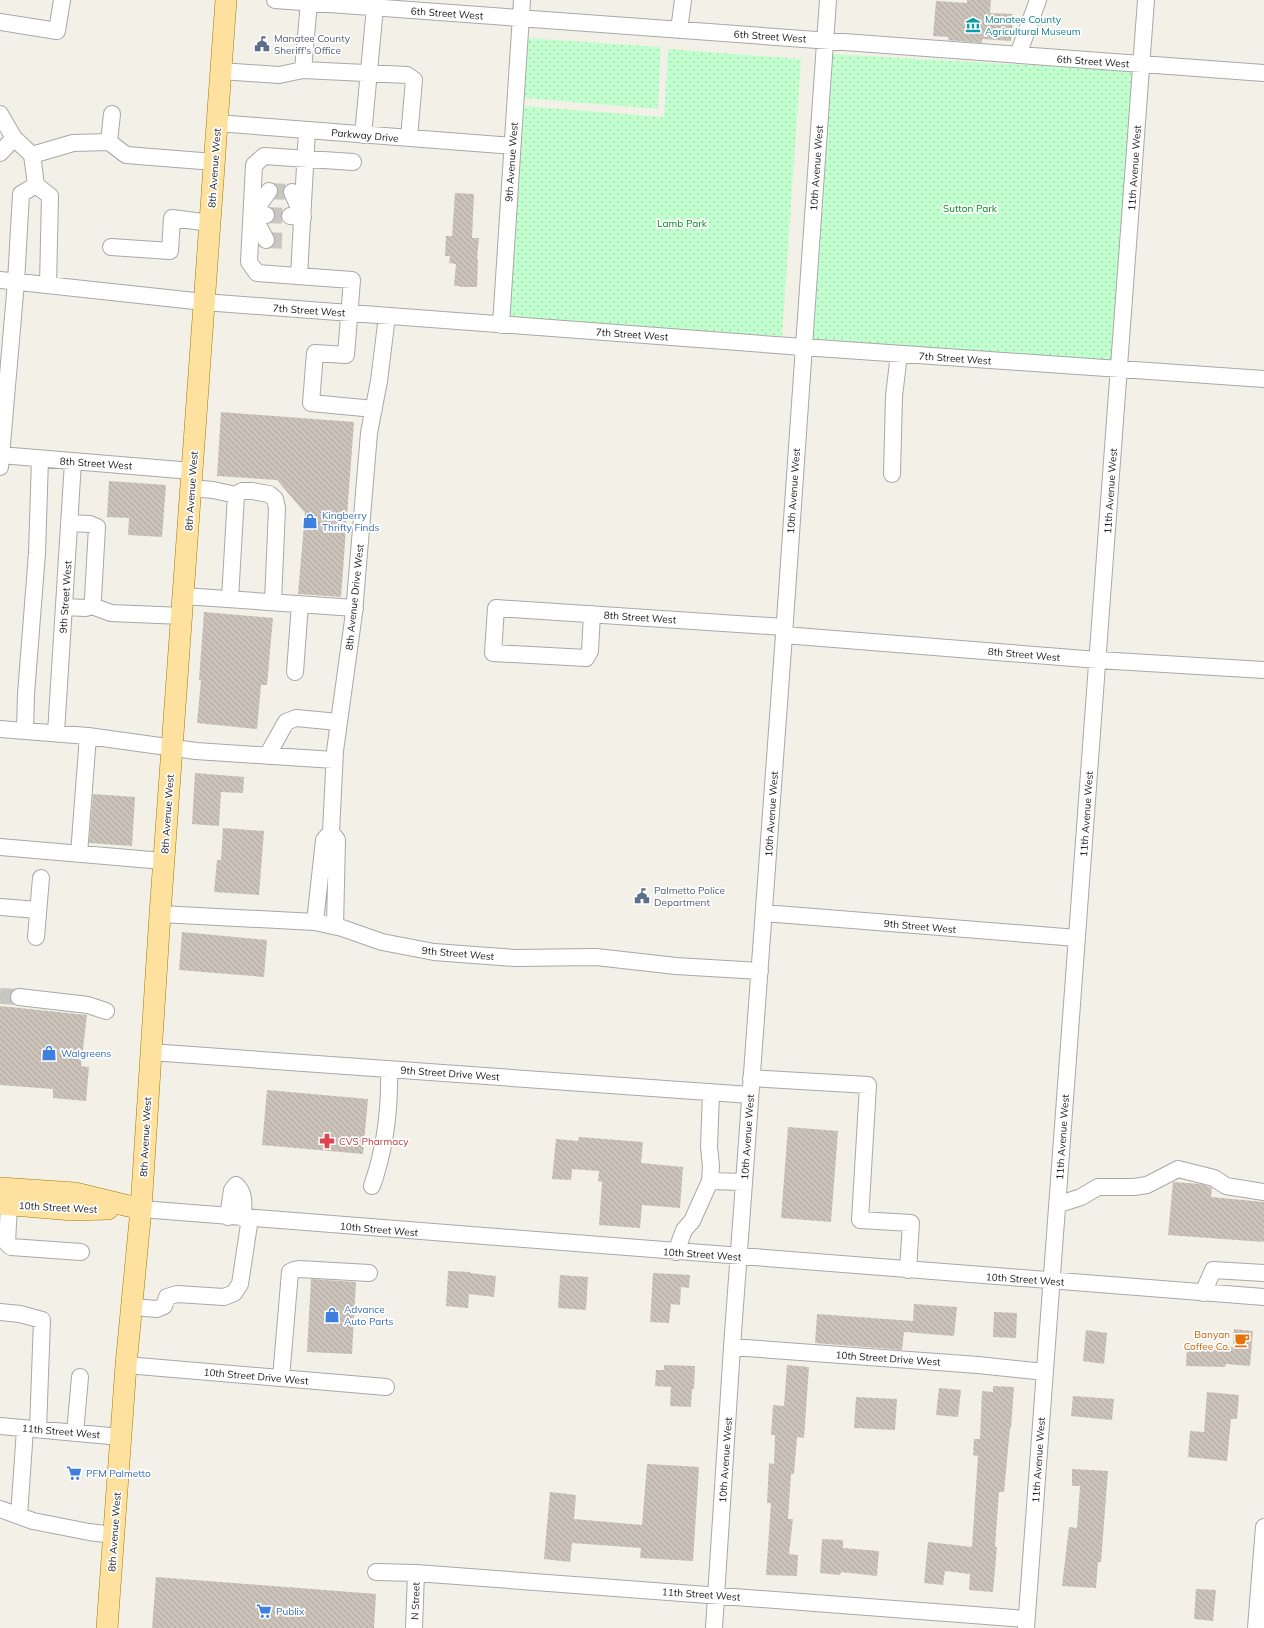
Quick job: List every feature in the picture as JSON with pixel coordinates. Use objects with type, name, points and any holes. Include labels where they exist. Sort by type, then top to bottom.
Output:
[{"type":"main road","name":"8th Avenue West","points":[[107,1628],[126,1365],[141,1209],[150,1052],[226,0]]},
{"type":"main road","name":"10th Street West","points":[[3,1199],[75,1193],[141,1209]]},
{"type":"street","points":[[0,22],[57,31],[62,0]]},
{"type":"street","name":"6th Street West","points":[[275,0],[1264,73]]},
{"type":"street","name":"9th Avenue West","points":[[501,325],[522,0]]},
{"type":"street","points":[[679,30],[683,0]]},
{"type":"street","name":"10th Avenue West","points":[[714,1628],[732,1346],[740,1257],[751,1078],[760,971],[828,0]]},
{"type":"street","points":[[1018,55],[1038,0]]},
{"type":"street","name":"11th Avenue West","points":[[1026,1624],[1146,0]]},
{"type":"street","points":[[303,70],[309,2]]},
{"type":"street","points":[[363,135],[375,7]]},
{"type":"street","points":[[221,71],[279,75],[303,70],[408,75],[414,80],[409,138]]},
{"type":"street","points":[[0,114],[14,138],[32,155],[36,185],[50,196],[48,285]]},
{"type":"street","points":[[109,142],[112,114]]},
{"type":"street","name":"Parkway Drive","points":[[217,123],[512,146]]},
{"type":"street","points":[[290,241],[296,217],[306,159],[307,130]]},
{"type":"street","points":[[0,153],[14,138]]},
{"type":"street","points":[[32,155],[73,143],[109,142],[126,155],[214,162]]},
{"type":"street","points":[[266,240],[259,214],[254,165],[264,156],[353,162]]},
{"type":"street","points":[[0,459],[16,282],[21,194],[36,185]]},
{"type":"street","points":[[269,191],[259,214],[249,262],[257,273],[352,280],[346,355],[315,353],[311,403],[374,409]]},
{"type":"street","points":[[292,192],[296,217],[299,276]]},
{"type":"street","points":[[111,247],[170,251],[172,218],[210,223]]},
{"type":"street","name":"7th Street West","points":[[0,280],[204,302],[899,354],[1264,379]]},
{"type":"street","name":"8th Avenue Drive West","points":[[315,922],[324,840],[331,832],[334,760],[354,608],[369,433],[379,381],[387,316]]},
{"type":"street","points":[[892,474],[894,396],[899,354]]},
{"type":"street","name":"8th Street West","points":[[0,459],[40,459],[73,462],[191,480],[213,490],[236,495]]},
{"type":"street","points":[[25,731],[27,679],[37,552],[40,459]]},
{"type":"street","name":"9th Street West","points":[[56,733],[73,462]]},
{"type":"street","points":[[230,599],[236,495],[242,492],[252,491],[269,494],[275,499],[278,508],[273,602]]},
{"type":"street","points":[[69,523],[90,524],[97,528],[92,606]]},
{"type":"street","points":[[184,596],[354,608]]},
{"type":"street","points":[[295,672],[300,604]]},
{"type":"street","points":[[64,606],[86,608],[92,606],[111,613],[182,616]]},
{"type":"street","name":"8th Street West","points":[[592,614],[589,654],[586,658],[493,653],[496,608],[592,614],[1098,660],[1264,670]]},
{"type":"street","points":[[267,756],[283,726],[291,719],[296,718],[338,722]]},
{"type":"street","points":[[0,729],[88,736],[172,748],[334,760]]},
{"type":"street","points":[[79,854],[88,736]]},
{"type":"street","name":"8th Avenue Drive West","points":[[331,832],[337,840],[335,926]]},
{"type":"street","points":[[0,847],[164,861]]},
{"type":"street","points":[[36,937],[41,878]]},
{"type":"street","points":[[0,907],[38,910]]},
{"type":"street","name":"9th Street West","points":[[764,913],[1077,938]]},
{"type":"street","name":"9th Street West","points":[[160,914],[315,922],[335,926],[382,942],[434,952],[515,958],[596,957],[676,966],[760,971]]},
{"type":"street","points":[[19,997],[88,1005],[106,1011]]},
{"type":"street","name":"9th Street Drive West","points":[[150,1052],[750,1095]]},
{"type":"street","points":[[372,1186],[382,1150],[386,1123],[389,1069]]},
{"type":"street","points":[[751,1078],[868,1086],[860,1220],[911,1223],[908,1270]]},
{"type":"street","points":[[676,1252],[684,1230],[692,1221],[710,1181],[711,1166],[709,1147],[711,1092]]},
{"type":"street","points":[[1057,1205],[1081,1197],[1098,1187],[1134,1187],[1147,1185],[1178,1169],[1214,1178],[1226,1186],[1264,1192]]},
{"type":"street","points":[[710,1181],[744,1182]]},
{"type":"street","points":[[132,1307],[157,1309],[164,1306],[167,1297],[177,1294],[224,1297],[234,1293],[240,1284],[246,1218],[241,1190],[236,1185],[232,1190],[228,1216]]},
{"type":"street","points":[[3,1199],[7,1243],[11,1247],[81,1252]]},
{"type":"street","name":"10th Street West","points":[[141,1209],[1264,1297]]},
{"type":"street","points":[[281,1378],[290,1272],[299,1269],[369,1273]]},
{"type":"street","points":[[1203,1292],[1213,1270],[1264,1273]]},
{"type":"street","points":[[0,1312],[20,1314],[42,1320],[31,1429],[19,1516]]},
{"type":"street","name":"10th Street Drive West","points":[[732,1346],[978,1365],[1045,1372]]},
{"type":"street","name":"10th Street Drive West","points":[[126,1365],[386,1387]]},
{"type":"street","points":[[75,1433],[80,1377]]},
{"type":"street","name":"11th Street West","points":[[0,1426],[121,1437]]},
{"type":"street","points":[[0,1509],[33,1521],[89,1532],[114,1535]]},
{"type":"street","points":[[1256,1628],[1262,1580],[1264,1528]]},
{"type":"street","name":"11th Street West","points":[[376,1572],[416,1573],[716,1595],[1026,1624]]},
{"type":"street","name":"N Street","points":[[414,1628],[416,1573]]},
{"type":"green space","points":[[528,38],[661,47],[658,109],[524,98]]},
{"type":"green space","name":"Lamb Park","points":[[668,49],[801,59],[782,336],[505,320],[523,106],[664,117]]},
{"type":"green space","name":"Sutton Park","points":[[830,54],[1134,71],[1114,363],[809,342]]},
{"type":"building","name":"Manatee County Agricultural Museum","points":[[967,0],[991,0],[990,13],[1013,14],[1011,41],[982,39],[982,43],[948,40],[949,37],[933,36],[936,1],[967,3]]},
{"type":"building","points":[[455,193],[474,194],[472,238],[479,238],[477,287],[454,286],[456,264],[449,263],[450,256],[445,256],[446,236],[452,236]]},
{"type":"building","points":[[221,412],[354,422],[341,597],[298,594],[305,513],[277,480],[217,476]]},
{"type":"building","points":[[109,481],[166,485],[162,537],[128,535],[129,518],[107,517]]},
{"type":"building","points":[[204,612],[273,618],[267,685],[261,685],[257,729],[197,723],[201,680],[199,680]]},
{"type":"building","points":[[195,773],[244,777],[243,793],[221,792],[219,826],[192,824]]},
{"type":"building","points":[[93,794],[135,797],[132,846],[89,843]]},
{"type":"building","points":[[223,828],[264,831],[259,895],[214,892],[217,860],[221,860]]},
{"type":"building","points":[[182,932],[267,940],[264,977],[179,970]]},
{"type":"building","points":[[0,1006],[87,1015],[81,1066],[89,1067],[86,1101],[53,1098],[53,1089],[0,1085]]},
{"type":"building","name":"CVS Pharmacy","points":[[267,1090],[368,1099],[363,1154],[262,1145]]},
{"type":"building","points":[[788,1127],[838,1131],[831,1222],[781,1218]]},
{"type":"building","points":[[579,1137],[643,1142],[641,1163],[683,1167],[680,1208],[642,1205],[640,1228],[599,1225],[602,1182],[598,1181],[599,1171],[572,1169],[571,1180],[552,1179],[556,1139],[578,1141]]},
{"type":"building","points":[[1173,1182],[1201,1184],[1210,1187],[1212,1188],[1211,1197],[1264,1202],[1264,1242],[1168,1235]]},
{"type":"building","points":[[448,1271],[470,1272],[496,1276],[494,1297],[469,1294],[468,1308],[446,1306]]},
{"type":"building","points":[[653,1273],[690,1275],[689,1288],[681,1287],[680,1305],[671,1304],[669,1323],[650,1322]]},
{"type":"building","points":[[560,1275],[588,1277],[586,1310],[558,1308]]},
{"type":"building","name":"Advance Auto Parts","points":[[311,1279],[356,1282],[352,1354],[307,1352]]},
{"type":"building","points":[[914,1304],[957,1307],[954,1336],[904,1332],[902,1350],[815,1343],[817,1314],[913,1321]]},
{"type":"building","points":[[994,1312],[1017,1313],[1016,1338],[993,1337]]},
{"type":"building","points":[[1234,1329],[1253,1331],[1250,1366],[1226,1364],[1225,1367],[1186,1366],[1187,1345],[1233,1347]]},
{"type":"building","points":[[1086,1330],[1107,1333],[1104,1364],[1083,1361]]},
{"type":"building","points":[[664,1365],[695,1366],[694,1389],[692,1389],[691,1407],[670,1406],[671,1387],[655,1386],[656,1370],[664,1370]]},
{"type":"building","points":[[787,1365],[809,1367],[804,1438],[797,1437],[794,1474],[791,1474],[788,1519],[793,1519],[789,1554],[798,1555],[797,1576],[766,1575],[771,1503],[767,1503],[769,1463],[774,1464],[775,1435],[771,1435],[773,1405],[784,1406]]},
{"type":"building","points":[[993,1386],[1014,1387],[1004,1492],[999,1492],[995,1547],[997,1547],[993,1592],[969,1590],[970,1574],[945,1571],[943,1585],[924,1583],[928,1542],[972,1547],[978,1456],[973,1455],[974,1439],[980,1439],[982,1391],[993,1392]]},
{"type":"building","points":[[939,1388],[961,1390],[958,1417],[936,1415]]},
{"type":"building","points":[[1207,1392],[1239,1395],[1237,1419],[1231,1419],[1227,1461],[1188,1457],[1190,1431],[1204,1432]]},
{"type":"building","points":[[1073,1396],[1114,1399],[1112,1420],[1071,1416]]},
{"type":"building","points":[[856,1397],[897,1399],[895,1430],[854,1428]]},
{"type":"building","points":[[647,1464],[699,1467],[693,1561],[640,1558],[641,1548],[572,1543],[570,1562],[544,1559],[550,1492],[576,1495],[574,1519],[642,1525]]},
{"type":"building","points":[[1072,1469],[1108,1471],[1101,1562],[1098,1562],[1096,1588],[1062,1586],[1069,1527],[1077,1528],[1080,1486],[1072,1486]]},
{"type":"building","points":[[822,1539],[843,1540],[843,1548],[879,1551],[877,1576],[841,1572],[840,1575],[820,1573]]},
{"type":"building","name":"Publix","points":[[156,1577],[376,1594],[374,1628],[152,1628]]},
{"type":"building","points":[[1196,1589],[1216,1590],[1213,1621],[1194,1619]]},
{"type":"tunnel","points":[[269,191],[292,192]]},
{"type":"tunnel","points":[[266,215],[290,216]]},
{"type":"tunnel","points":[[266,240],[290,241]]},
{"type":"tunnel","points":[[0,996],[19,997]]},
{"type":"place","name":"Manatee County Agricultural Museum","points":[[973,25]]},
{"type":"place","name":"Manatee County Sheriff's Office","points":[[262,44]]},
{"type":"place","name":"Kingberry Thrifty Finds","points":[[310,521]]},
{"type":"place","name":"Palmetto Police Department","points":[[642,896]]},
{"type":"place","name":"Walgreens","points":[[49,1053]]},
{"type":"place","name":"CVS Pharmacy","points":[[327,1141]]},
{"type":"place","name":"Advance Auto Parts","points":[[332,1315]]},
{"type":"place","name":"Banyan Coffee Co.","points":[[1242,1340]]},
{"type":"place","name":"PFM Palmetto","points":[[74,1473]]},
{"type":"place","name":"Publix","points":[[264,1611]]}]
